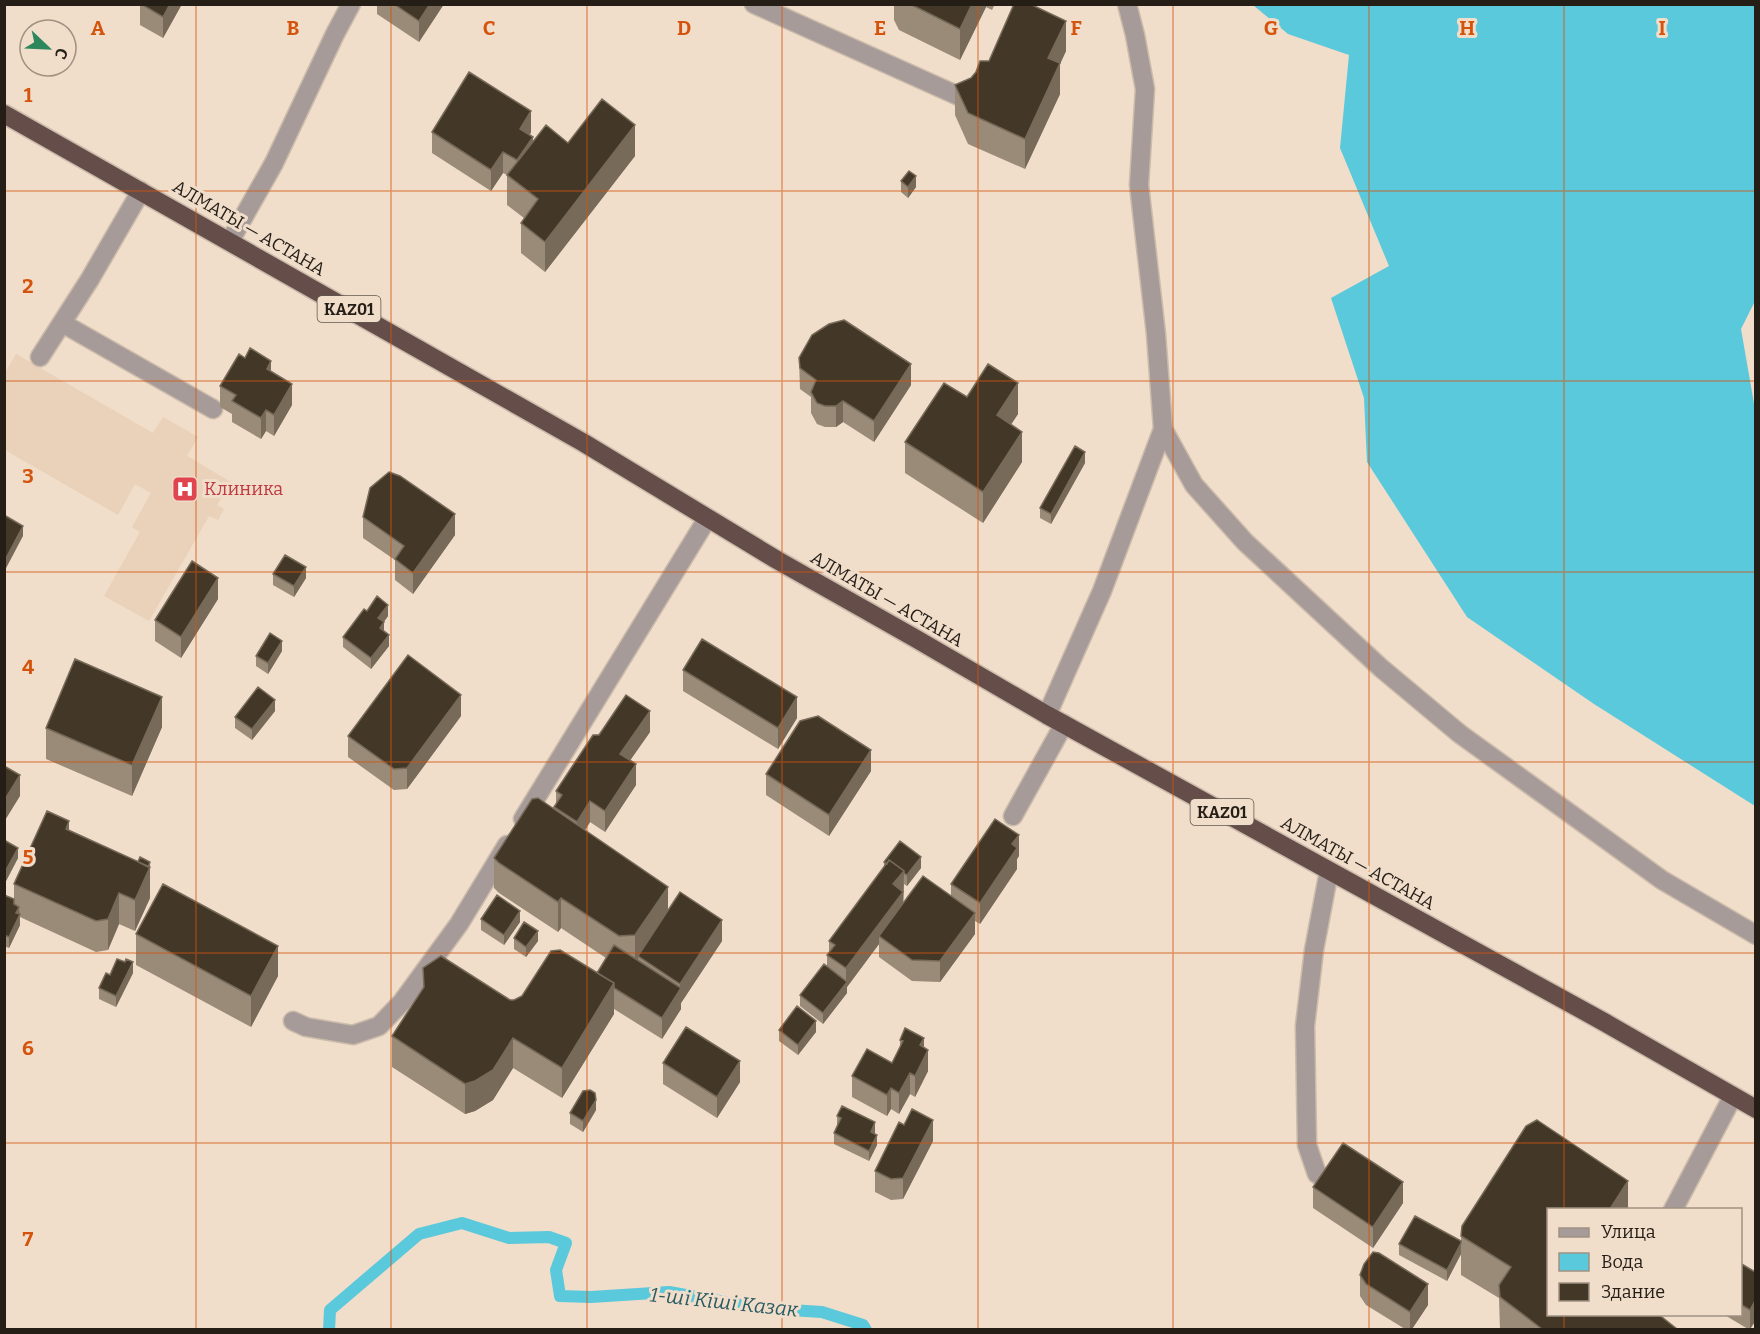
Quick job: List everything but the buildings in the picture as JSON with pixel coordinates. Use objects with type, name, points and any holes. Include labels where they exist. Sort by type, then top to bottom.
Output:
[{"type":"highway","name":"АЛМАТЫ — АСТАНА","points":[[4,114],[584,443],[707,519],[1047,715],[1594,1017],[1755,1109]]},
{"type":"street","points":[[230,241],[274,163],[334,34],[351,4]]},
{"type":"street","points":[[754,4],[963,98]]},
{"type":"street","points":[[1127,4],[1145,89],[1139,184],[1156,334],[1163,429],[1194,485],[1245,542],[1381,668],[1460,734],[1662,880],[1755,935]]},
{"type":"street","points":[[40,357],[90,279],[141,191]]},
{"type":"street","points":[[62,323],[213,409]]},
{"type":"street","points":[[1047,715],[1102,591],[1163,429]]},
{"type":"street","points":[[293,1021],[306,1027],[352,1035],[379,1026],[402,1002],[459,924],[707,519]]},
{"type":"street","points":[[1013,816],[1064,724]]},
{"type":"street","points":[[1317,1174],[1307,1145],[1305,1026],[1314,950],[1329,871]]},
{"type":"street","points":[[1674,1208],[1732,1096]]},
{"type":"shaded area","name":"Клиника","points":[[16,354],[153,433],[163,417],[198,437],[187,456],[231,482],[217,505],[224,509],[218,520],[209,516],[149,621],[104,596],[140,532],[132,527],[151,493],[135,484],[118,515],[5,450],[5,373]]},
{"type":"water","points":[[1253,5],[1755,5],[1756,299],[1741,329],[1756,415],[1755,806],[1594,704],[1467,617],[1367,462],[1364,398],[1331,298],[1389,266],[1340,148],[1349,55],[1288,34]]},
{"type":"waterway","name":"1-ші Кіші Казак","points":[[329,1330],[330,1310],[419,1234],[462,1223],[509,1238],[549,1237],[566,1243],[556,1270],[560,1296],[591,1297],[669,1292],[758,1308],[822,1312],[863,1325],[866,1330]]},
{"type":"place","name":"Клиника","points":[[185,489]]}]
